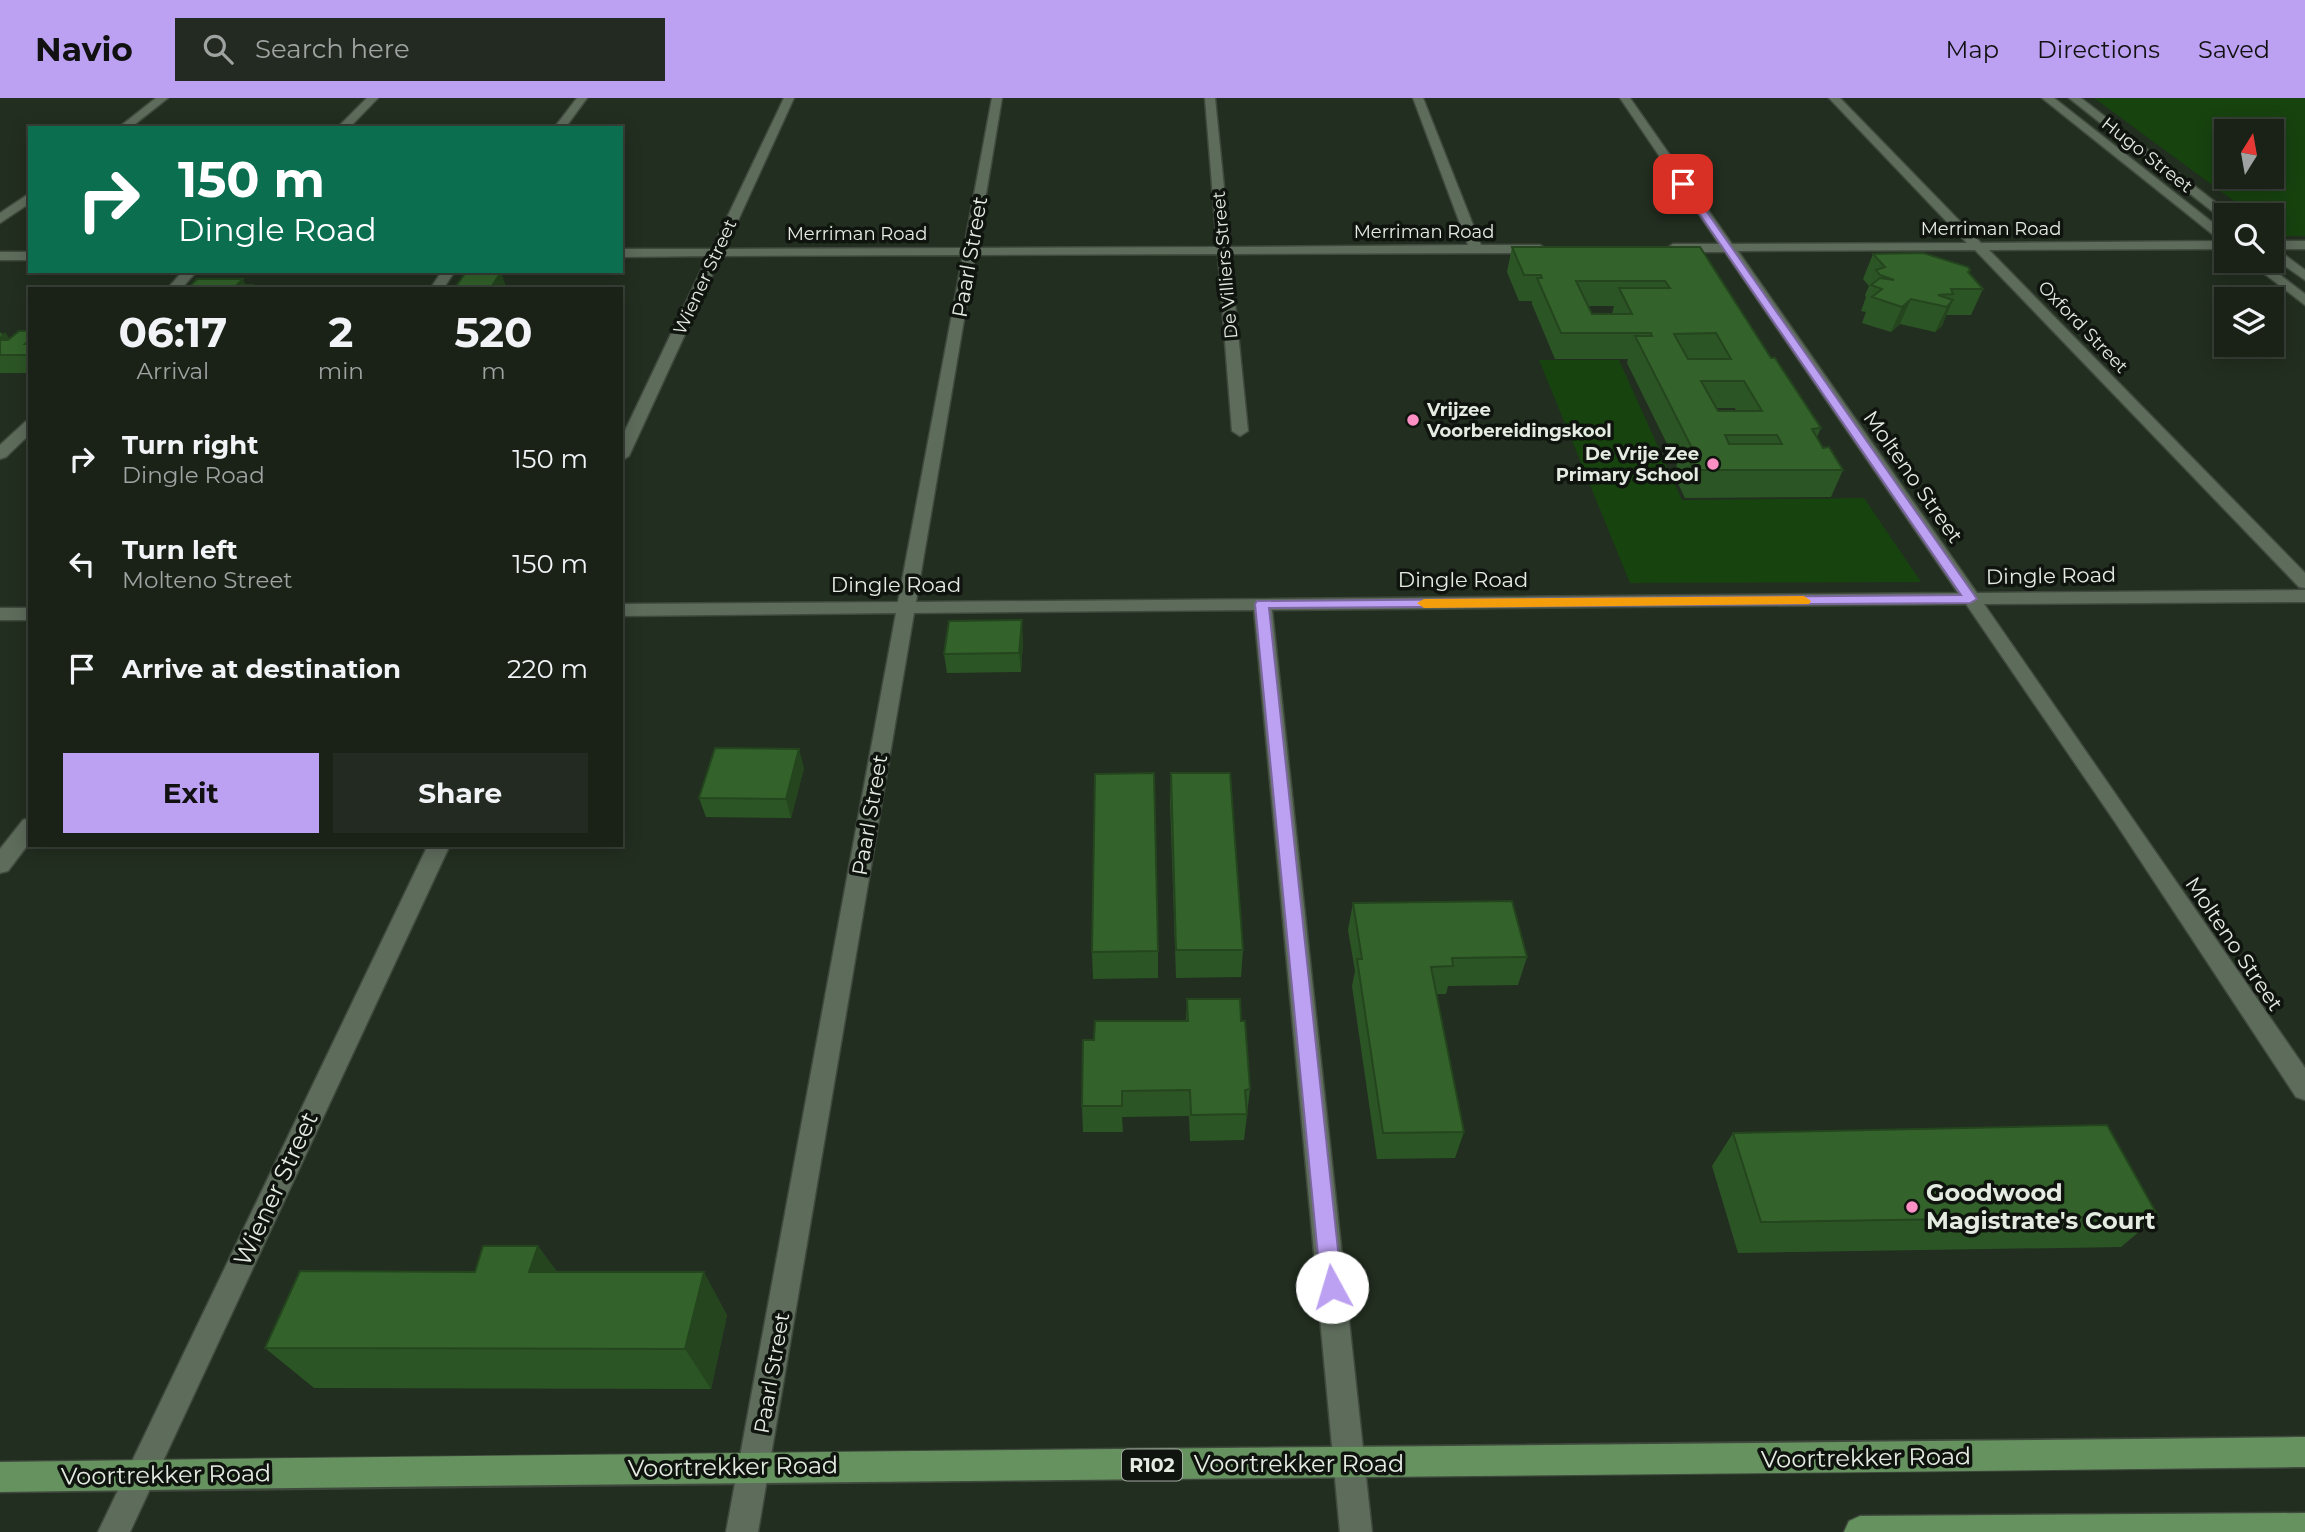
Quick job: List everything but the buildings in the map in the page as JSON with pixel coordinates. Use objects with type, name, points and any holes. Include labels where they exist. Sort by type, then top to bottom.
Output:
[{"type":"main road","name":"Voortrekker Road","points":[[0,1477],[755,1466],[1350,1464],[2305,1452]]},
{"type":"main road","points":[[1860,1532],[2305,1529]]},
{"type":"street","points":[[126,126],[163,98]]},
{"type":"street","points":[[344,126],[373,98]]},
{"type":"street","points":[[561,126],[582,98]]},
{"type":"street","name":"Wiener Street","points":[[623,452],[789,98]]},
{"type":"street","name":"Paarl Street","points":[[742,1532],[997,98]]},
{"type":"street","name":"De Villiers Street","points":[[1210,98],[1240,431]]},
{"type":"street","points":[[1418,98],[1476,249]]},
{"type":"street","name":"Molteno Street","points":[[1625,98],[2305,1090]]},
{"type":"street","name":"Oxford Street","points":[[1834,98],[2305,583]]},
{"type":"street","name":"Hugo Street","points":[[2047,98],[2214,230]]},
{"type":"street","name":"Hugo Street","points":[[2074,98],[2214,207]]},
{"type":"street","points":[[0,219],[28,198]]},
{"type":"street","name":"Merriman Road","points":[[1662,248],[2214,245]]},
{"type":"street","points":[[2284,245],[2305,245]]},
{"type":"street","name":"Merriman Road","points":[[623,253],[1560,249]]},
{"type":"street","points":[[0,256],[28,256]]},
{"type":"street","points":[[2284,260],[2305,276]]},
{"type":"street","points":[[175,287],[189,273]]},
{"type":"street","points":[[2269,273],[2305,301]]},
{"type":"street","points":[[0,454],[28,427]]},
{"type":"street","name":"Dingle Road","points":[[623,610],[2305,596]]},
{"type":"street","points":[[1262,604],[1356,1532]]},
{"type":"street","points":[[0,614],[28,614]]},
{"type":"street","points":[[0,865],[28,829]]},
{"type":"street","name":"Wiener Street","points":[[114,1532],[438,847]]},
{"type":"green space","points":[[2094,98],[2305,98],[2305,236],[2284,236],[2284,203],[2237,203],[2218,189],[2284,189],[2284,119],[2214,119],[2214,186]]},
{"type":"green space","points":[[1539,360],[1619,360],[1682,500],[1864,498],[1921,582],[1630,583]]},
{"type":"slow traffic","points":[[1424,603],[1804,601]]},
{"type":"place","name":"Vrijzee Voorbereidingskool","points":[[1413,420]]},
{"type":"place","name":"De Vrije Zee Primary School","points":[[1713,464]]},
{"type":"place","name":"Goodwood Magistrate's Court","points":[[1912,1207]]},
{"type":"route","points":[[1332,1287],[1262,604],[1970,599],[1683,184]]}]
